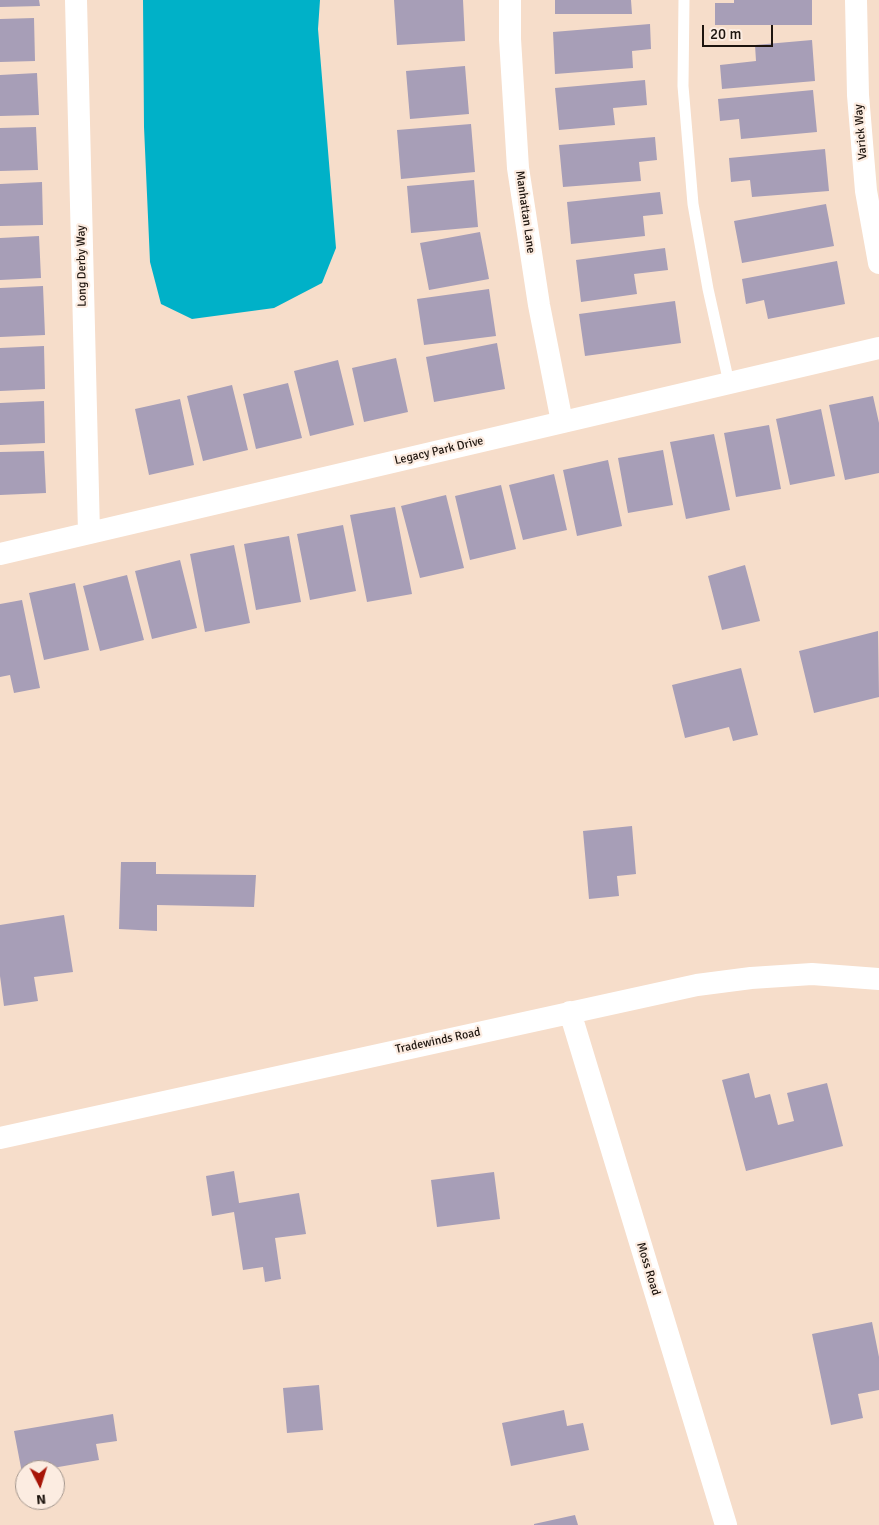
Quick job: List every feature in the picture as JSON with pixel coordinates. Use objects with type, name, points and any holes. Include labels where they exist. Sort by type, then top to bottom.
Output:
[{"type":"street","name":"Long Derby Way","points":[[76,0],[89,533]]},
{"type":"street","name":"Manhattan Lane","points":[[510,0],[510,39],[518,168],[539,305],[562,422]]},
{"type":"street","name":"Varick Way","points":[[856,0],[858,95],[866,191],[879,263]]},
{"type":"street","name":"Legacy Park Drive","points":[[0,554],[879,348]]},
{"type":"street","name":"Tradewinds Road","points":[[0,1138],[696,985],[750,978],[812,974],[879,979]]},
{"type":"street","name":"Moss Road","points":[[570,1012],[726,1525]]},
{"type":"lane","points":[[684,0],[683,86],[694,204],[708,289],[729,383]]},
{"type":"water","points":[[143,0],[320,0],[318,29],[336,248],[322,283],[274,308],[192,319],[161,304],[150,262],[144,127]]},
{"type":"building","points":[[0,0],[39,0],[40,6],[0,7]]},
{"type":"building","points":[[394,0],[463,0],[465,41],[397,45]]},
{"type":"building","points":[[555,0],[631,0],[632,14],[555,14]]},
{"type":"building","points":[[734,0],[812,0],[812,25],[715,25],[715,3],[734,3]]},
{"type":"building","points":[[34,18],[35,61],[0,62],[0,19]]},
{"type":"building","points":[[650,24],[651,49],[632,51],[633,68],[555,74],[553,32]]},
{"type":"building","points":[[812,40],[815,81],[722,89],[720,65],[756,61],[755,45]]},
{"type":"building","points":[[465,66],[469,114],[410,119],[406,71]]},
{"type":"building","points":[[37,73],[39,115],[0,116],[0,75]]},
{"type":"building","points":[[645,80],[647,105],[613,108],[615,125],[559,130],[555,88]]},
{"type":"building","points":[[813,90],[817,132],[741,139],[739,119],[720,121],[718,99]]},
{"type":"building","points":[[471,124],[475,172],[401,179],[397,130]]},
{"type":"building","points":[[36,127],[38,170],[0,171],[0,128]]},
{"type":"building","points":[[655,137],[657,160],[639,162],[641,181],[563,187],[559,145]]},
{"type":"building","points":[[825,149],[829,191],[752,197],[750,180],[731,182],[729,158]]},
{"type":"building","points":[[474,180],[478,227],[411,233],[407,186]]},
{"type":"building","points":[[42,182],[43,225],[0,226],[0,184]]},
{"type":"building","points":[[660,192],[663,214],[643,216],[645,236],[571,244],[567,202]]},
{"type":"building","points":[[826,204],[834,246],[742,263],[734,221]]},
{"type":"building","points":[[480,232],[489,279],[429,290],[420,243]]},
{"type":"building","points":[[39,236],[41,278],[0,280],[0,238]]},
{"type":"building","points":[[665,248],[668,270],[634,274],[637,294],[581,302],[576,260]]},
{"type":"building","points":[[837,261],[845,304],[768,319],[764,300],[746,304],[742,279]]},
{"type":"building","points":[[43,286],[45,335],[0,337],[0,288]]},
{"type":"building","points":[[489,289],[496,336],[424,345],[417,299]]},
{"type":"building","points":[[675,301],[681,343],[585,356],[579,314]]},
{"type":"building","points":[[497,343],[505,389],[434,402],[426,357]]},
{"type":"building","points":[[44,346],[45,389],[0,391],[0,348]]},
{"type":"building","points":[[396,358],[408,412],[364,422],[352,368]]},
{"type":"building","points":[[338,360],[354,425],[310,436],[294,371]]},
{"type":"building","points":[[288,383],[302,438],[256,449],[243,394]]},
{"type":"building","points":[[232,385],[248,450],[203,461],[187,396]]},
{"type":"building","points":[[873,396],[879,423],[879,473],[845,480],[829,405]]},
{"type":"building","points":[[180,399],[194,465],[149,475],[135,409]]},
{"type":"building","points":[[44,401],[45,443],[0,445],[0,403]]},
{"type":"building","points":[[821,409],[835,476],[790,485],[776,419]]},
{"type":"building","points":[[769,425],[781,489],[736,497],[724,433]]},
{"type":"building","points":[[714,434],[730,510],[686,519],[670,442]]},
{"type":"building","points":[[663,450],[673,505],[628,513],[618,458]]},
{"type":"building","points":[[44,451],[46,493],[0,495],[0,452]]},
{"type":"building","points":[[608,460],[622,526],[577,536],[563,470]]},
{"type":"building","points":[[554,474],[567,530],[523,540],[509,485]]},
{"type":"building","points":[[501,485],[516,549],[470,560],[455,496]]},
{"type":"building","points":[[446,495],[464,568],[420,578],[401,506]]},
{"type":"building","points":[[395,507],[412,594],[367,602],[350,515]]},
{"type":"building","points":[[343,525],[356,591],[310,600],[297,534]]},
{"type":"building","points":[[289,536],[301,602],[256,610],[244,544]]},
{"type":"building","points":[[234,545],[250,623],[205,632],[190,554]]},
{"type":"building","points":[[180,560],[197,628],[152,639],[135,571]]},
{"type":"building","points":[[745,565],[760,621],[722,630],[708,576]]},
{"type":"building","points":[[127,575],[144,640],[100,651],[83,586]]},
{"type":"building","points":[[75,583],[89,650],[44,660],[29,593]]},
{"type":"building","points":[[22,600],[40,688],[14,693],[10,675],[0,677],[0,604]]},
{"type":"building","points":[[878,631],[879,697],[814,713],[799,651]]},
{"type":"building","points":[[741,668],[758,735],[733,741],[729,727],[685,738],[672,685]]},
{"type":"building","points":[[632,826],[636,874],[617,876],[619,896],[589,899],[583,831]]},
{"type":"building","points":[[121,862],[156,862],[156,874],[256,875],[254,907],[157,905],[157,931],[119,929]]},
{"type":"building","points":[[64,915],[73,972],[34,977],[38,1001],[4,1006],[0,976],[0,925]]},
{"type":"building","points":[[749,1073],[755,1098],[770,1094],[778,1125],[794,1121],[787,1093],[827,1083],[843,1146],[746,1171],[722,1080]]},
{"type":"building","points":[[234,1171],[239,1203],[299,1193],[306,1234],[275,1238],[281,1279],[265,1282],[263,1267],[243,1270],[234,1212],[212,1216],[206,1176]]},
{"type":"building","points":[[494,1172],[500,1219],[437,1227],[431,1180]]},
{"type":"building","points":[[872,1322],[879,1357],[879,1390],[858,1394],[863,1418],[831,1425],[812,1334]]},
{"type":"building","points":[[319,1385],[323,1430],[287,1433],[283,1388]]},
{"type":"building","points":[[564,1410],[567,1426],[583,1423],[589,1450],[511,1466],[502,1423]]},
{"type":"building","points":[[113,1414],[117,1441],[96,1444],[99,1460],[65,1466],[65,1460],[20,1460],[14,1431]]},
{"type":"building","points":[[575,1515],[578,1525],[534,1525],[534,1524]]}]
